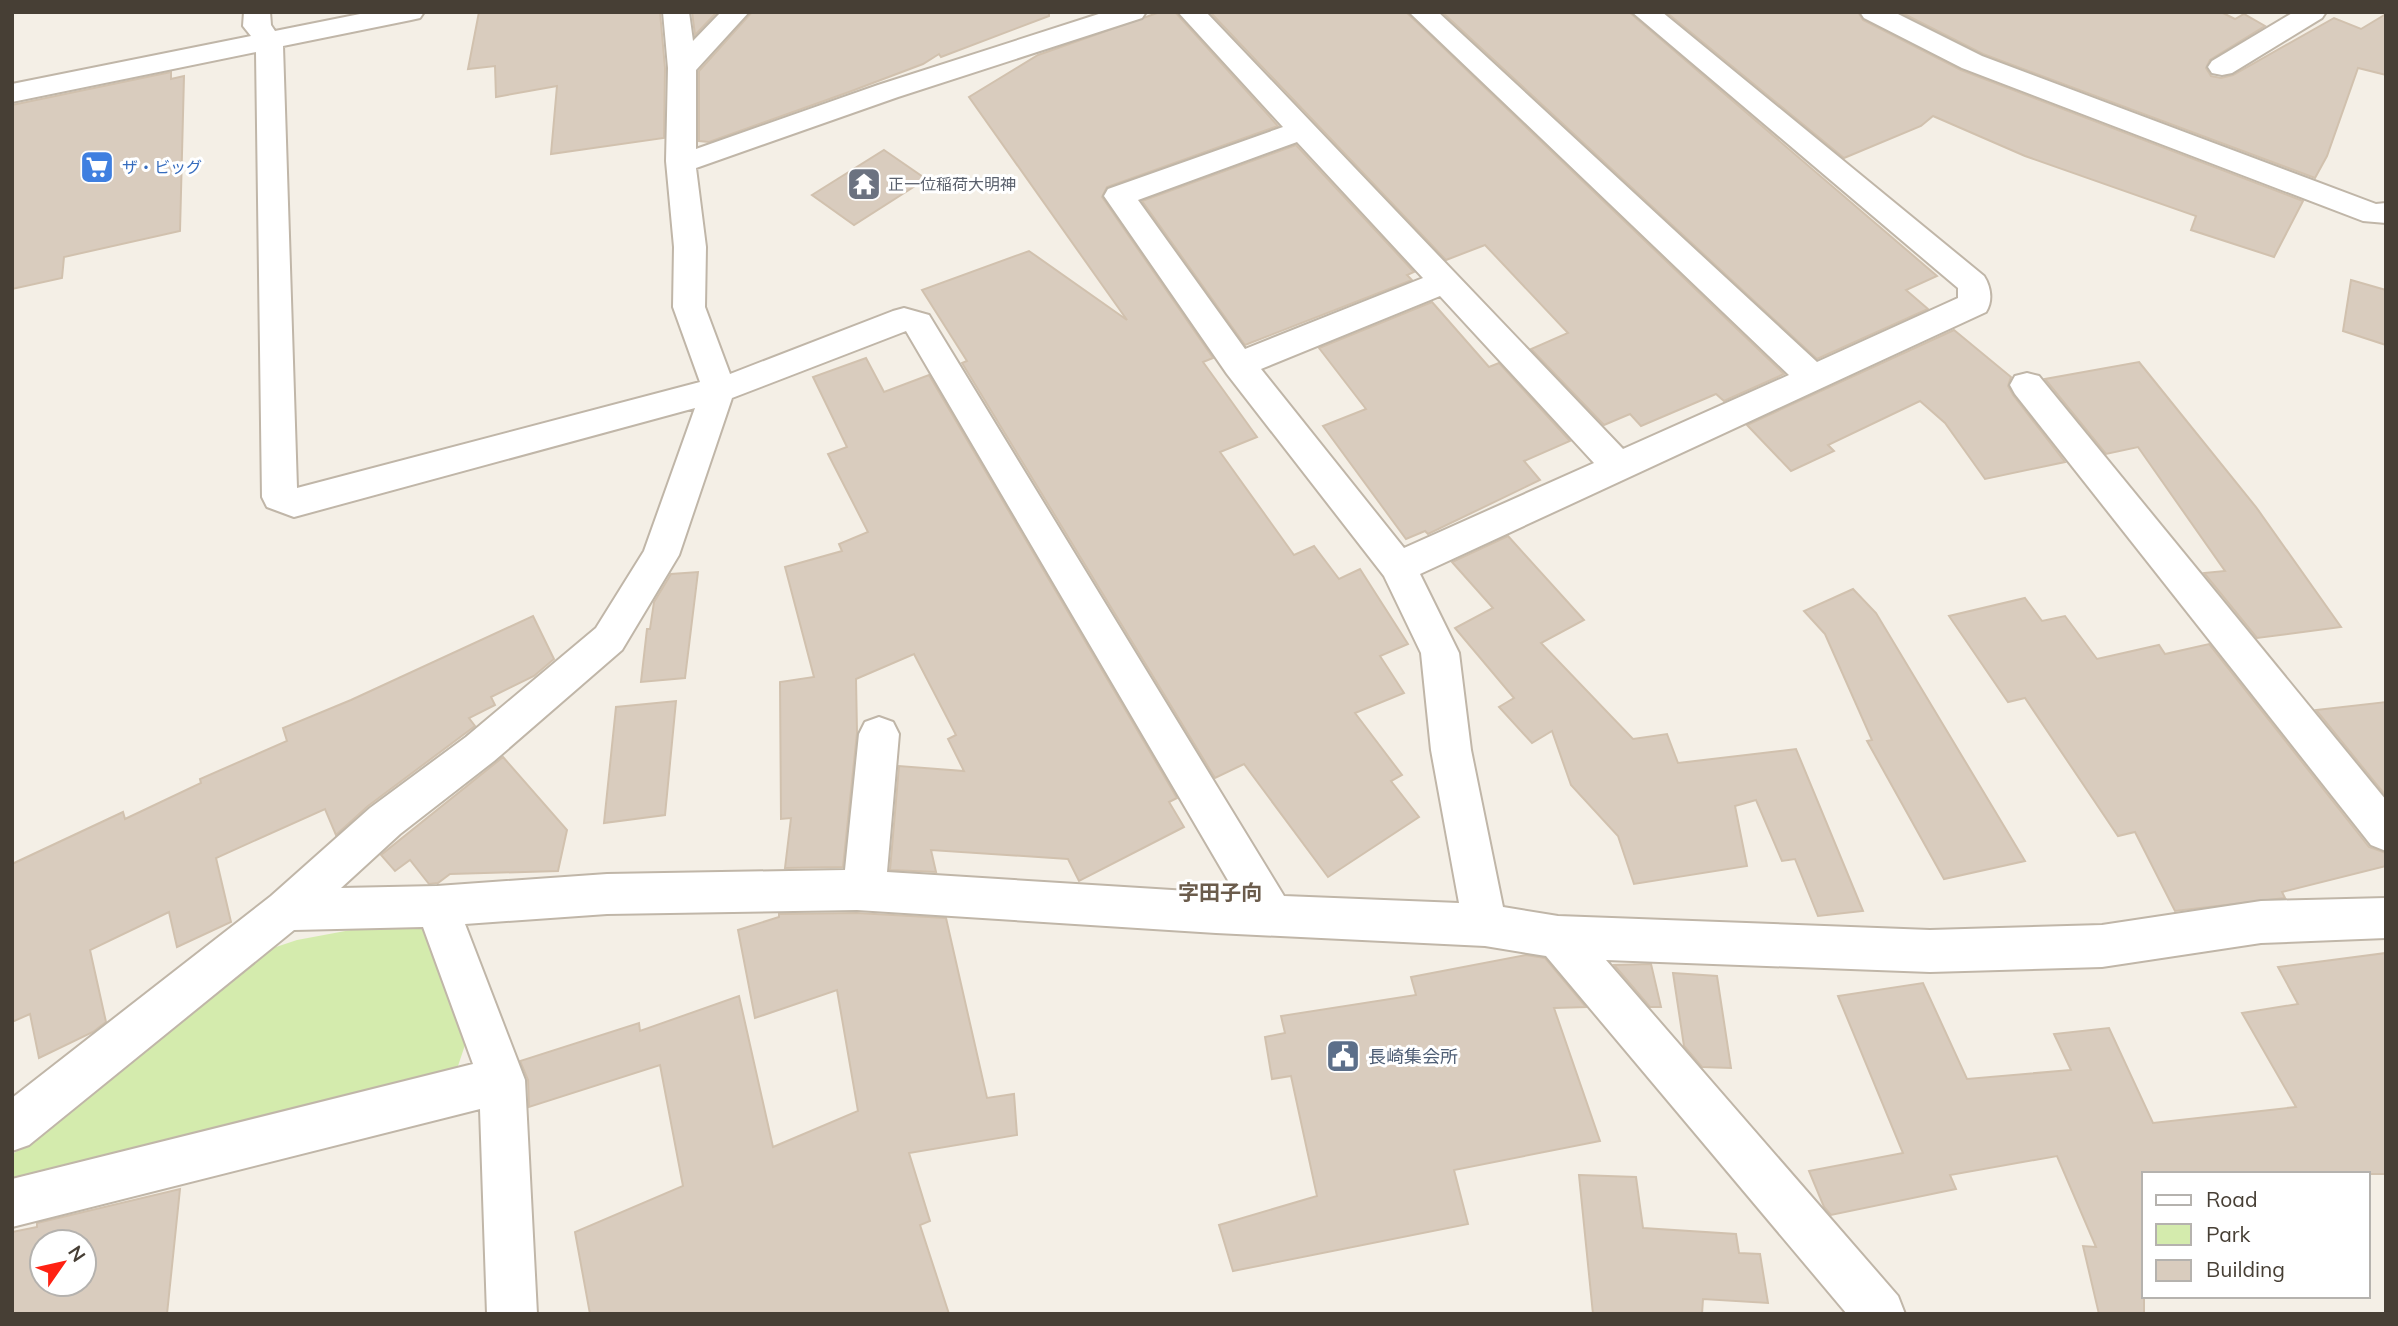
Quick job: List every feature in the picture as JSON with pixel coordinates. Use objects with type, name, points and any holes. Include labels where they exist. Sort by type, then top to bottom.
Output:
[{"type":"street","points":[[12,93],[263,27],[411,12]]},
{"type":"street","points":[[12,1128],[286,910],[385,821],[480,749],[609,639],[661,555],[719,388],[689,307],[690,247],[681,161],[682,68],[676,12]]},
{"type":"street","points":[[682,68],[736,12]]},
{"type":"street","points":[[681,161],[707,156],[888,91],[1133,12]]},
{"type":"street","points":[[1191,12],[1619,467]]},
{"type":"street","points":[[1422,12],[1812,377]]},
{"type":"street","points":[[1398,567],[1975,304],[1973,284],[1645,12]]},
{"type":"street","points":[[1873,12],[1972,62],[2382,220]]},
{"type":"street","points":[[2222,67],[2314,12]]},
{"type":"street","points":[[263,27],[281,497],[294,503],[745,382],[904,319],[918,323],[1272,915]]},
{"type":"street","points":[[1302,130],[1119,197],[1239,365],[1398,567],[1440,653],[1451,750],[1485,925]]},
{"type":"street","points":[[1239,365],[1445,282]]},
{"type":"street","points":[[2027,385],[2386,832]]},
{"type":"street","points":[[864,890],[879,734]]},
{"type":"street","points":[[286,910],[437,906],[607,894],[864,890],[1485,925],[1558,937],[1930,951],[2102,946],[2261,922],[2386,918]]},
{"type":"street","points":[[437,906],[502,1080],[512,1314]]},
{"type":"street","points":[[1558,937],[1880,1314]]},
{"type":"street","points":[[12,1203],[502,1080]]},
{"type":"green space","points":[[383,924],[427,929],[467,1039],[455,1075],[12,1182],[12,1155],[255,954],[297,940]]},
{"type":"building","points":[[479,12],[660,12],[665,68],[664,138],[551,154],[557,86],[496,97],[495,66],[468,69]]},
{"type":"building","points":[[692,12],[717,12],[695,35]]},
{"type":"building","points":[[752,12],[1049,12],[1049,16],[941,57],[939,54],[923,64],[709,142],[699,141],[699,71]]},
{"type":"building","points":[[1160,12],[1175,12],[1278,126],[1107,187],[1102,197],[1213,358],[1203,362],[1257,437],[1220,452],[1294,555],[1314,546],[1339,579],[1360,569],[1408,644],[1380,656],[1404,693],[1355,713],[1402,775],[1391,781],[1419,817],[1328,877],[1244,764],[1215,778],[962,363],[967,361],[922,290],[1029,251],[1127,320],[969,97],[1038,55]]},
{"type":"building","points":[[1210,12],[1406,12],[1784,374],[1724,401],[1716,394],[1641,426],[1630,414],[1604,425],[1531,349],[1568,333],[1485,245],[1446,260]]},
{"type":"building","points":[[1442,12],[1629,12],[1937,276],[1906,290],[1928,309],[1817,359]]},
{"type":"building","points":[[1666,12],[1858,12],[1863,20],[1961,70],[2303,201],[2274,257],[2191,230],[2196,216],[2025,156],[1933,116],[1921,126],[1844,158]]},
{"type":"building","points":[[1900,12],[2221,12],[2235,19],[2244,14],[2265,26],[2210,60],[2206,68],[2211,76],[2221,78],[2233,75],[2334,18],[2361,29],[2386,14],[2386,75],[2358,68],[2327,156],[2315,178],[1983,54]]},
{"type":"building","name":"ザ・ビッグ","points":[[171,72],[171,79],[184,76],[180,231],[64,257],[62,278],[12,289],[12,105]]},
{"type":"building","points":[[1296,145],[1414,272],[1407,275],[1412,280],[1245,345],[1142,201]]},
{"type":"building","name":"正一位稲荷大明神","points":[[884,150],[926,179],[854,225],[812,195]]},
{"type":"building","points":[[2351,280],[2386,290],[2386,345],[2343,331]]},
{"type":"building","points":[[1432,302],[1489,367],[1499,363],[1570,441],[1524,461],[1540,480],[1428,534],[1425,531],[1406,539],[1323,426],[1366,409],[1319,348]]},
{"type":"building","points":[[1954,330],[2011,377],[2008,386],[2013,395],[2065,462],[1985,479],[1945,423],[1920,401],[1828,445],[1834,451],[1791,471],[1747,425]]},
{"type":"building","points":[[866,358],[884,392],[929,375],[1177,798],[1169,802],[1184,827],[1079,881],[1068,859],[931,850],[936,872],[890,870],[899,766],[964,771],[948,739],[956,735],[914,654],[856,679],[857,733],[843,867],[785,868],[791,818],[781,819],[780,682],[814,677],[785,567],[842,551],[839,544],[868,532],[828,454],[847,447],[813,377]]},
{"type":"building","points":[[2139,362],[2256,507],[2341,627],[2257,638],[2204,573],[2225,571],[2138,447],[2106,454],[2045,379]]},
{"type":"building","points":[[1508,536],[1584,620],[1541,643],[1633,739],[1667,734],[1678,763],[1796,749],[1863,911],[1818,916],[1795,859],[1782,861],[1756,800],[1735,806],[1747,866],[1634,884],[1618,836],[1571,785],[1552,731],[1532,743],[1499,707],[1514,698],[1455,628],[1493,608],[1452,562]]},
{"type":"building","points":[[698,572],[685,678],[641,682],[647,629],[650,629],[654,602],[671,574]]},
{"type":"building","points":[[1853,589],[1876,613],[2025,861],[1944,879],[1867,741],[1872,740],[1825,634],[1804,611]]},
{"type":"building","points":[[2025,598],[2042,621],[2065,616],[2097,659],[2159,645],[2165,654],[2209,644],[2369,847],[2386,853],[2386,866],[2282,892],[2285,898],[2175,911],[2135,832],[2118,836],[2025,698],[2008,702],[1949,616]]},
{"type":"building","points":[[533,616],[554,659],[534,676],[491,697],[495,705],[469,718],[475,726],[368,806],[336,835],[325,809],[216,858],[231,922],[177,947],[169,912],[90,950],[106,1022],[93,1032],[39,1058],[30,1014],[12,1022],[12,864],[123,812],[125,819],[201,783],[200,779],[287,741],[283,728],[351,700]]},
{"type":"building","points":[[676,701],[665,815],[604,823],[616,707]]},
{"type":"building","points":[[2386,702],[2386,796],[2316,710]]},
{"type":"building","points":[[503,757],[567,830],[558,871],[450,874],[438,883],[429,884],[410,860],[395,871],[381,855]]},
{"type":"building","points":[[857,913],[946,918],[987,1098],[1014,1094],[1017,1135],[909,1153],[930,1221],[920,1225],[949,1314],[590,1314],[575,1232],[683,1186],[660,1065],[529,1107],[528,1080],[520,1061],[639,1023],[640,1031],[739,996],[773,1147],[858,1111],[837,990],[755,1018],[738,930],[779,917],[779,914]]},
{"type":"building","points":[[2386,953],[2386,1174],[2142,1172],[2144,1314],[2099,1314],[2083,1246],[2096,1247],[2057,1156],[1950,1175],[1956,1189],[1831,1215],[1824,1207],[1809,1171],[1903,1153],[1838,996],[1923,983],[1967,1079],[2071,1070],[2054,1034],[2109,1028],[2153,1123],[2296,1107],[2242,1013],[2298,1004],[2278,967]]},
{"type":"building","points":[[1526,955],[1545,958],[1586,1007],[1554,1008],[1600,1141],[1454,1170],[1468,1224],[1233,1271],[1219,1225],[1317,1196],[1291,1076],[1272,1079],[1265,1037],[1285,1033],[1281,1016],[1416,995],[1411,977]]},
{"type":"building","points":[[1651,964],[1661,1007],[1650,1007],[1614,965]]},
{"type":"building","points":[[1673,973],[1717,976],[1731,1068],[1702,1067],[1684,1046]]},
{"type":"building","points":[[1579,1175],[1636,1177],[1643,1228],[1736,1234],[1739,1253],[1760,1254],[1768,1303],[1703,1299],[1702,1314],[1593,1314]]},
{"type":"building","points":[[180,1189],[167,1314],[12,1314],[12,1232],[28,1229],[28,1298],[98,1298],[98,1228],[32,1228],[37,1227],[37,1223]]},
{"type":"place","name":"ザ・ビッグ","points":[[97,167]]},
{"type":"place","name":"正一位稲荷大明神","points":[[864,184]]},
{"type":"place","name":"長崎集会所","points":[[1343,1056]]},
{"type":"district","name":"字田子向","points":[[1220,892]]}]
